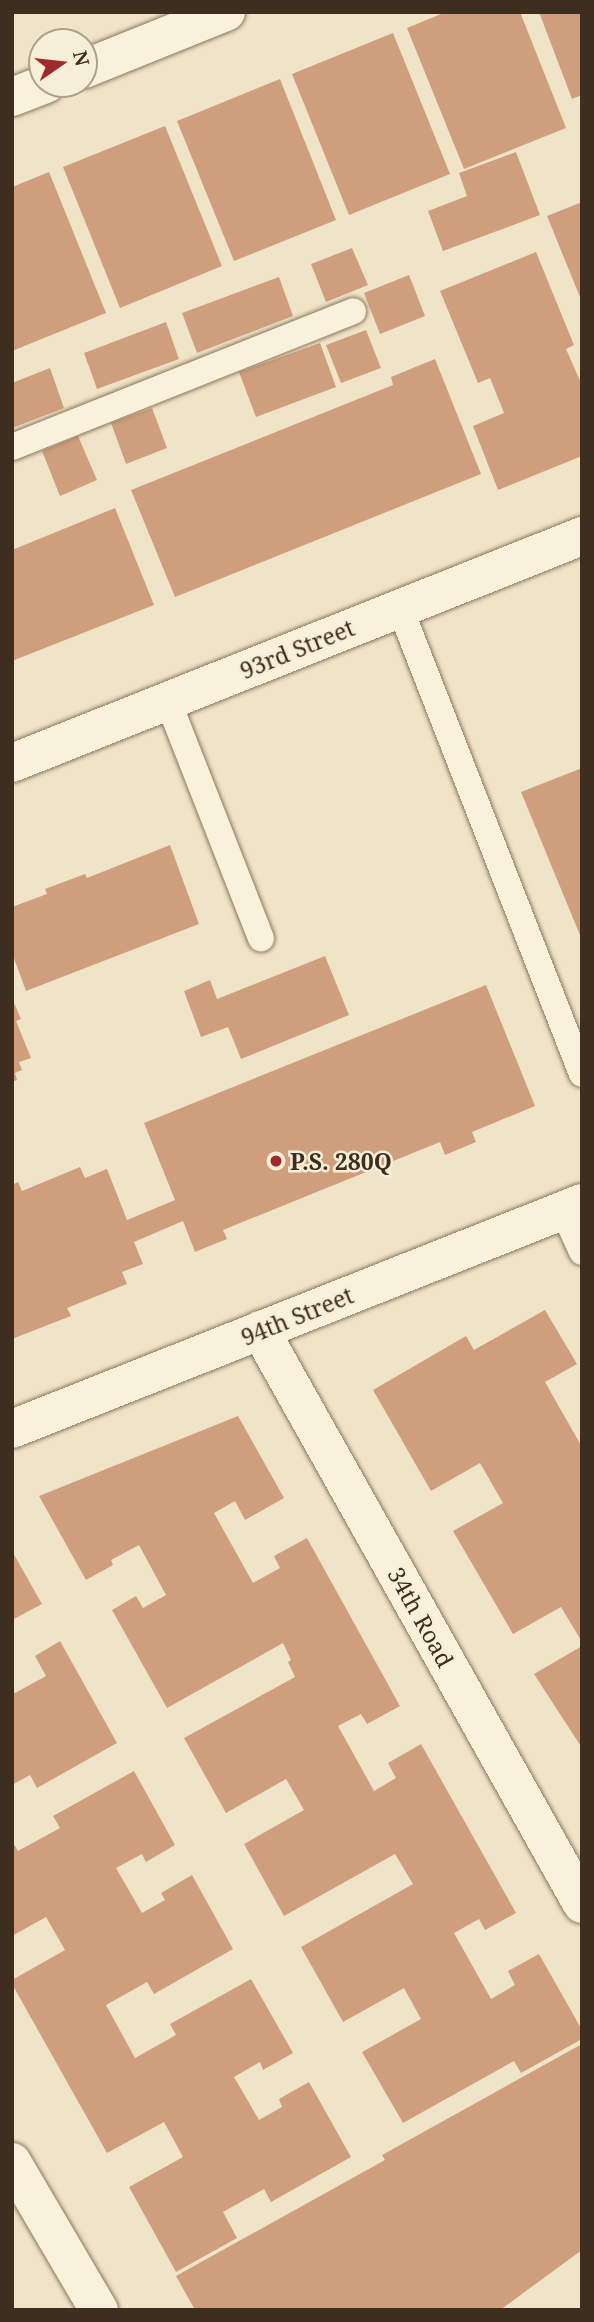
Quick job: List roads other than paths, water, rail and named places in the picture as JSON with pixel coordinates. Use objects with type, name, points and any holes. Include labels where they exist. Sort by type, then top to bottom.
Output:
[{"type":"street","points":[[98,63],[226,12]]},
{"type":"street","name":"93rd Street","points":[[12,763],[582,536]]},
{"type":"street","name":"94th Street","points":[[12,1429],[573,1206]]},
{"type":"street","name":"34th Road","points":[[260,1330],[582,1904]]},
{"type":"street","points":[[12,2162],[99,2310]]},
{"type":"lane","points":[[12,447],[353,311]]},
{"type":"lane","points":[[400,608],[582,1074]]},
{"type":"lane","points":[[168,701],[261,938]]},
{"type":"lane","points":[[573,1206],[582,1252]]},
{"type":"place","name":"P.S. 280Q","points":[[276,1161]]}]
